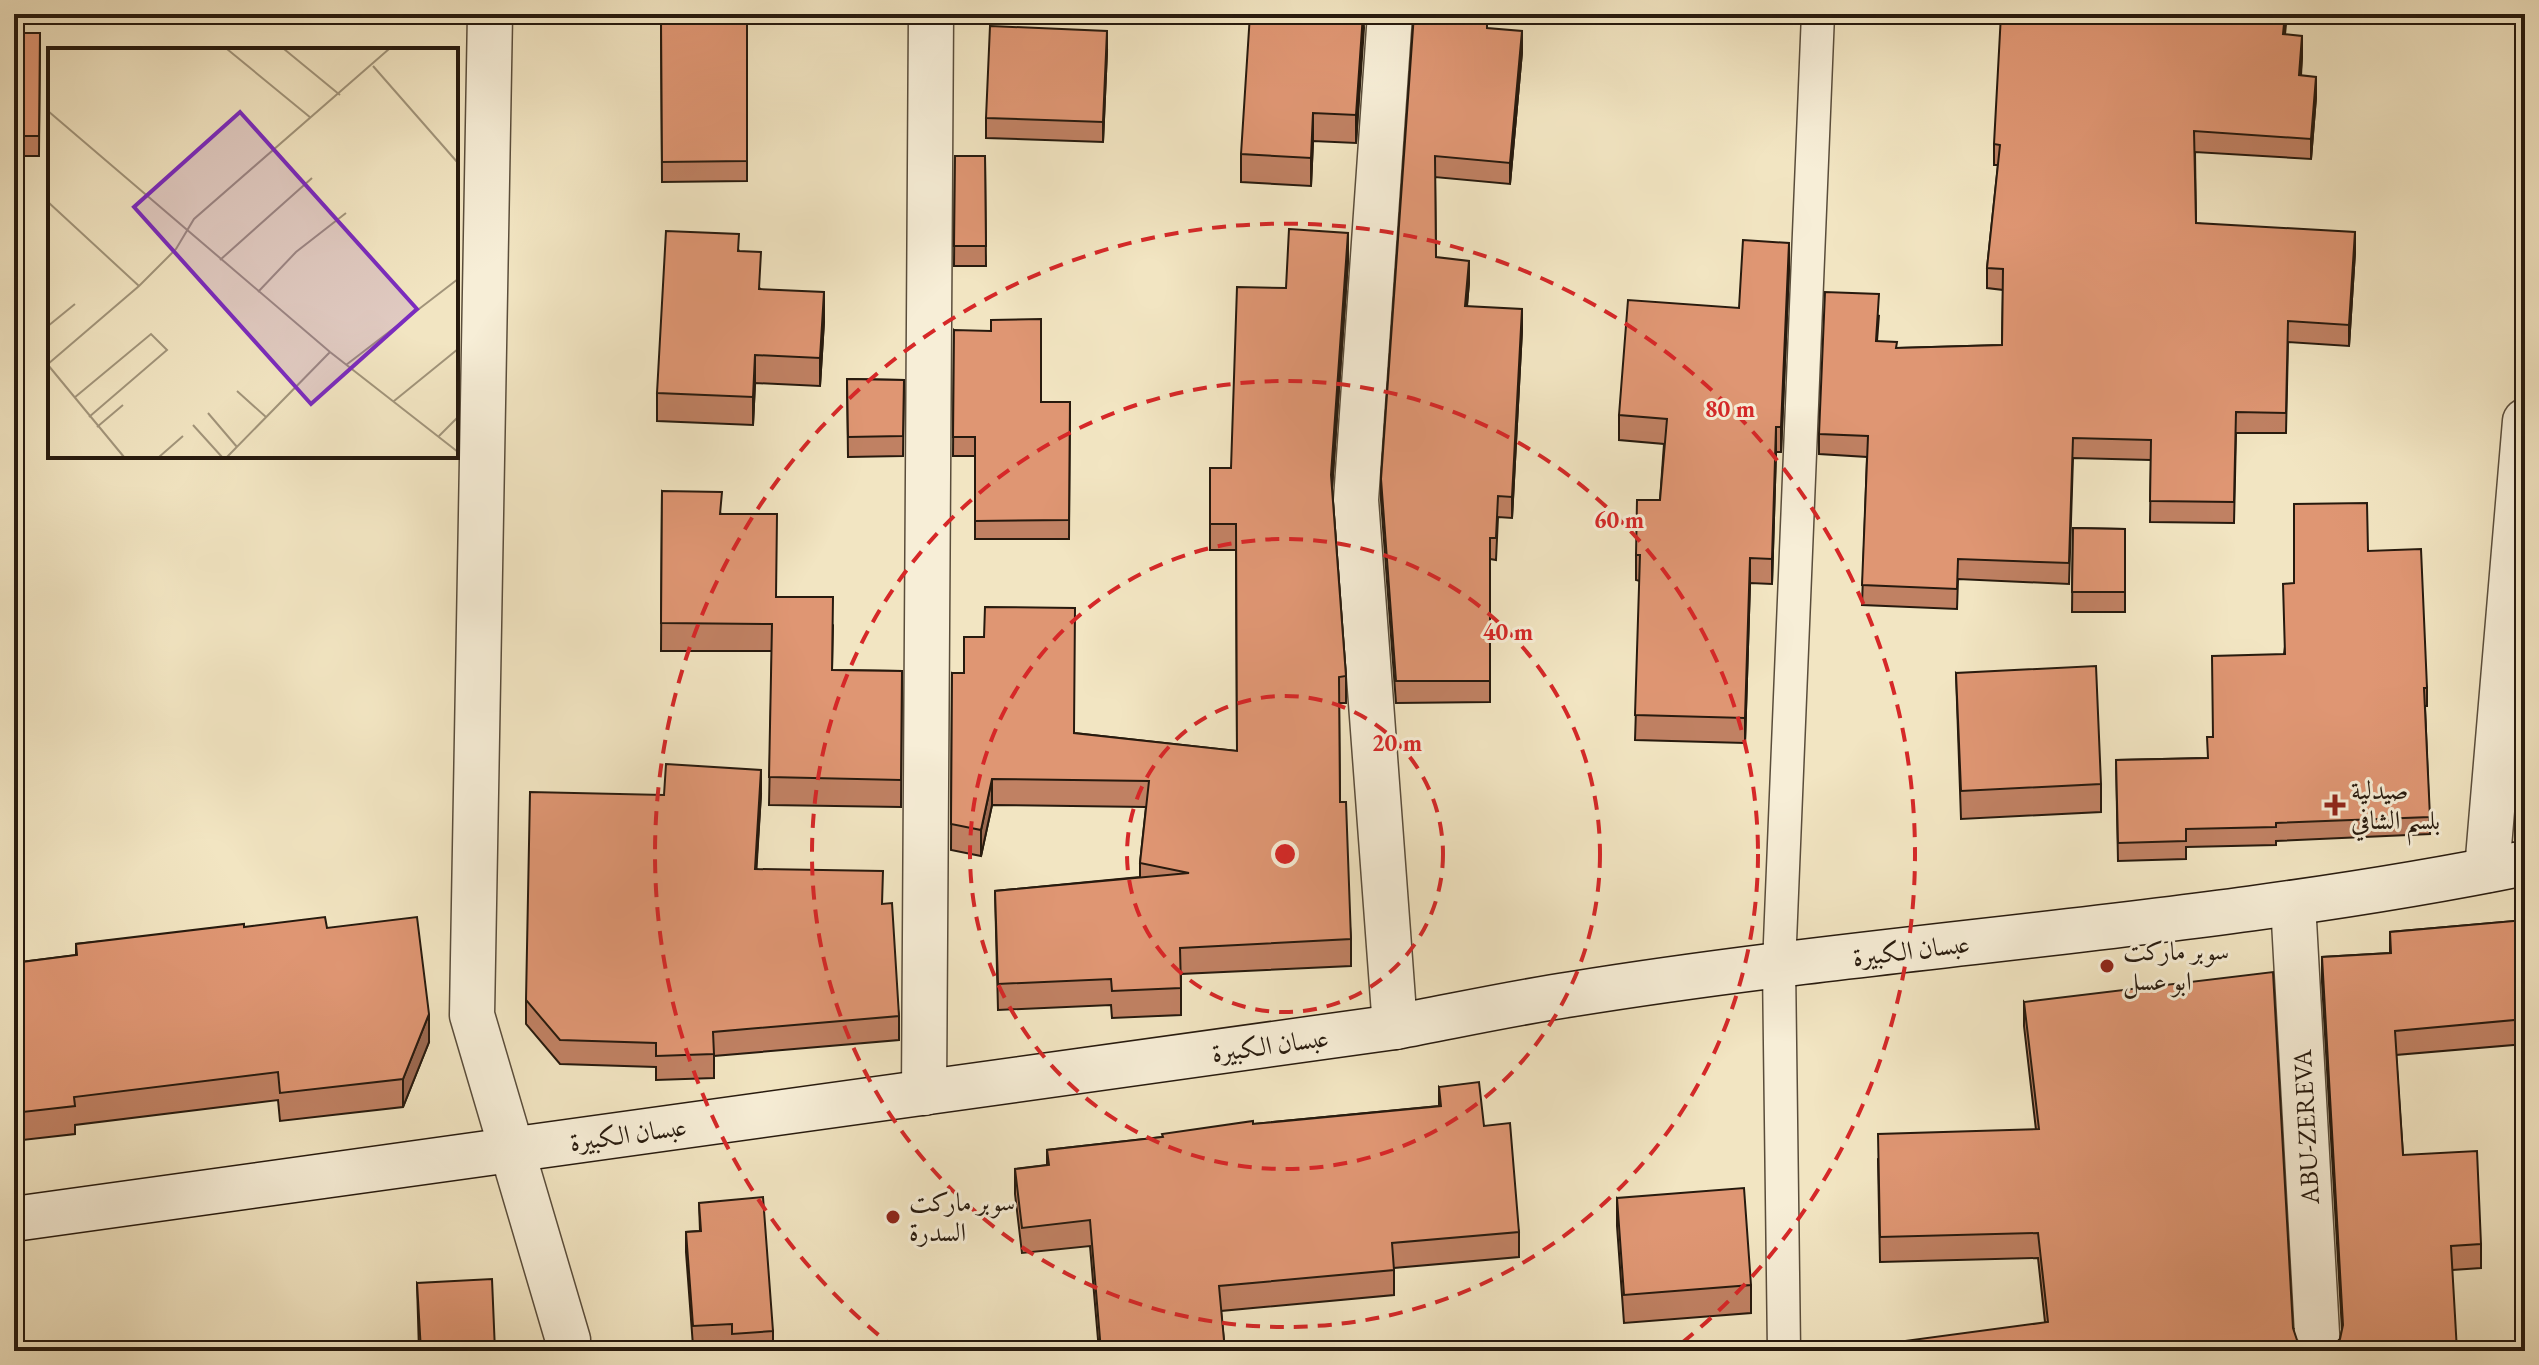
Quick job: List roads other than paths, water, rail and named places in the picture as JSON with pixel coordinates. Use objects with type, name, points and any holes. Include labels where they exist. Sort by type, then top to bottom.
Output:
[{"type":"street","points":[[490,14],[472,1015],[568,1340],[568,1351]]},
{"type":"street","points":[[924,1093],[931,14]]},
{"type":"street","points":[[1390,14],[1356,500],[1395,1027]]},
{"type":"street","points":[[2506,866],[2525,421]]},
{"type":"street","name":"عبسان الكبيرة","points":[[14,1219],[1395,1027],[1573,994],[2293,903],[2506,866]]},
{"type":"street","name":"ABU-ZEREVA","points":[[2293,903],[2318,1351]]},
{"type":"lane","points":[[1784,1351],[1779,966],[1818,14]]},
{"type":"place","name":"صيدلية بلسم الشافي","points":[[2335,805]]},
{"type":"place","name":"سوبر ماركت ابو عسل","points":[[2107,966]]},
{"type":"place","name":"سوبر ماركت السدرة","points":[[893,1217]]}]
